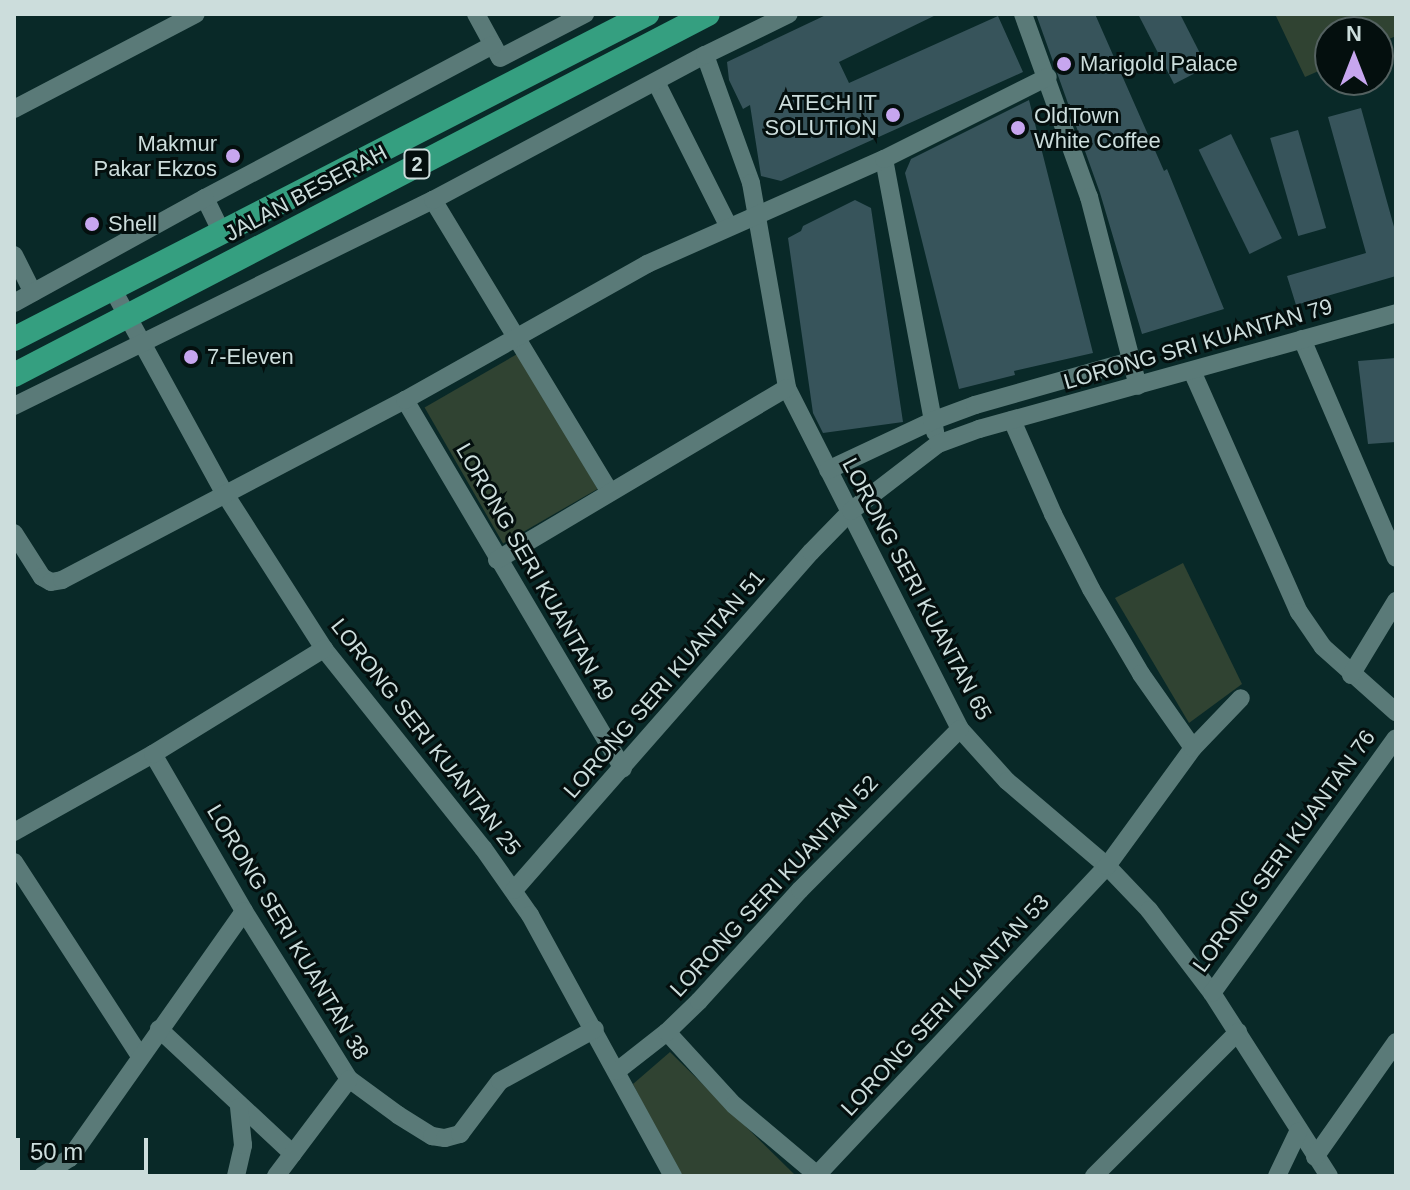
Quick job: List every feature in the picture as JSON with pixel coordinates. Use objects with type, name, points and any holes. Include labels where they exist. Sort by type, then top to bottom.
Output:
[{"type":"highway","name":"JALAN BESERAH","points":[[14,375],[708,14]]},
{"type":"highway","name":"JALAN BESERAH","points":[[14,339],[641,15]]},
{"type":"street","points":[[14,109],[196,14]]},
{"type":"street","points":[[476,14],[512,84]]},
{"type":"street","points":[[14,303],[205,198],[496,51],[585,14]]},
{"type":"street","points":[[14,406],[433,200],[705,55],[789,14]]},
{"type":"street","points":[[1023,14],[1089,197],[1138,386]]},
{"type":"street","points":[[648,44],[660,79],[729,227]]},
{"type":"street","name":"LORONG SERI KUANTAN 65","points":[[705,55],[732,126],[758,214],[787,388],[960,729],[1007,781],[1107,866],[1149,910],[1212,993],[1298,1132],[1329,1176]]},
{"type":"street","points":[[14,533],[42,577],[51,582],[62,580],[405,400],[647,264],[884,159],[1048,77]]},
{"type":"street","points":[[884,159],[938,444]]},
{"type":"street","points":[[205,198],[222,233]]},
{"type":"street","points":[[433,200],[609,491]]},
{"type":"street","points":[[14,255],[33,293]]},
{"type":"street","name":"LORONG SERI KUANTAN 25","points":[[112,288],[225,494],[324,649],[514,890],[595,1029],[673,1176]]},
{"type":"street","name":"LORONG SRI KUANTAN 79","points":[[938,444],[1012,420],[1396,313]]},
{"type":"street","points":[[1302,339],[1396,558]]},
{"type":"street","points":[[828,470],[932,421],[1027,388],[1130,361]]},
{"type":"street","points":[[1192,371],[1299,612],[1323,647],[1396,712]]},
{"type":"street","points":[[497,560],[787,388]]},
{"type":"street","name":"LORONG SERI KUANTAN 49","points":[[405,400],[623,768]]},
{"type":"street","points":[[1012,420],[1053,514],[1091,589],[1141,674],[1193,748]]},
{"type":"street","name":"LORONG SERI KUANTAN 51","points":[[514,890],[851,511],[938,444]]},
{"type":"street","points":[[1351,675],[1396,601]]},
{"type":"street","points":[[14,832],[153,754],[324,649]]},
{"type":"street","name":"LORONG SERI KUANTAN 53","points":[[816,1176],[1107,866],[1193,748],[1241,698]]},
{"type":"street","name":"LORONG SERI KUANTAN 52","points":[[617,1071],[667,1032],[800,890],[960,729]]},
{"type":"street","name":"LORONG SERI KUANTAN 76","points":[[1212,993],[1396,738]]},
{"type":"street","name":"LORONG SERI KUANTAN 38","points":[[153,754],[244,911],[349,1079],[398,1115],[432,1136],[445,1138],[460,1134],[500,1081],[595,1029]]},
{"type":"street","points":[[14,862],[140,1056]]},
{"type":"street","points":[[42,1176],[70,1158],[244,911]]},
{"type":"street","points":[[159,1029],[239,1107],[293,1154]]},
{"type":"street","points":[[667,1032],[734,1105],[816,1176]]},
{"type":"street","points":[[1101,1173],[1238,1032]]},
{"type":"street","points":[[1315,1157],[1396,1042]]},
{"type":"street","points":[[276,1176],[349,1079]]},
{"type":"street","points":[[236,1176],[243,1145],[239,1107]]},
{"type":"street","points":[[1277,1176],[1298,1132]]},
{"type":"green space","points":[[1275,14],[1396,14],[1394,37],[1394,16],[1314,16],[1314,73],[1305,77]]},
{"type":"green space","points":[[519,353],[598,489],[503,543],[425,408]]},
{"type":"green space","points":[[1183,563],[1242,684],[1189,723],[1115,598]]},
{"type":"green space","points":[[670,1052],[795,1175],[679,1176],[633,1084]]},
{"type":"building","points":[[828,14],[938,14],[839,62],[849,83],[998,16],[1023,72],[781,181],[761,176],[750,105],[743,109],[729,80],[727,62]]},
{"type":"building","points":[[1036,14],[1095,14],[1164,171],[1167,169],[1224,309],[1142,334],[1100,193]]},
{"type":"building","points":[[1138,14],[1180,14],[1207,67],[1174,84]]},
{"type":"building","points":[[1029,100],[1093,353],[1014,371],[1015,375],[959,389],[905,173],[911,159]]},
{"type":"building","points":[[1361,108],[1396,234],[1396,276],[1296,305],[1287,276],[1366,253],[1328,117]]},
{"type":"building","points":[[1298,130],[1326,228],[1298,236],[1270,138]]},
{"type":"building","points":[[1231,134],[1282,238],[1249,254],[1199,150]]},
{"type":"building","points":[[855,200],[871,208],[903,422],[823,433],[813,413],[788,238],[801,231],[803,226]]},
{"type":"building","points":[[1396,358],[1396,442],[1368,444],[1358,361]]},
{"type":"place","name":"Marigold Palace","points":[[1064,64]]},
{"type":"place","name":"ATECH IT SOLUTION","points":[[893,115]]},
{"type":"place","name":"OldTown White Coffee","points":[[1018,128]]},
{"type":"place","name":"Makmur Pakar Ekzos","points":[[233,156]]},
{"type":"place","name":"Shell","points":[[92,224]]},
{"type":"place","name":"7-Eleven","points":[[191,357]]}]
